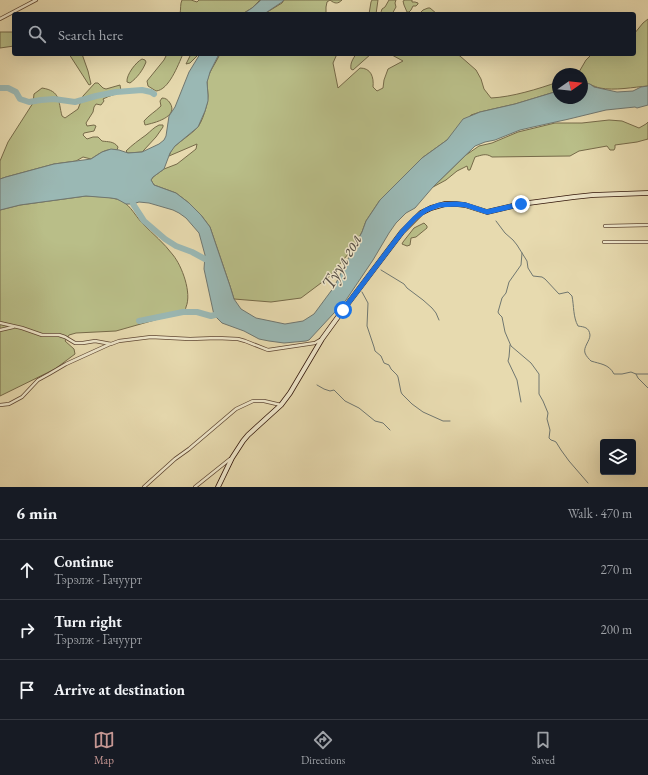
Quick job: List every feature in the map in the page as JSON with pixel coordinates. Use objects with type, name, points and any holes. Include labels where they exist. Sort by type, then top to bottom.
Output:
[{"type":"main road","points":[[218,487],[232,458],[248,435],[281,405],[290,393],[322,339],[348,304],[402,232],[415,218],[426,210],[439,205],[456,204],[466,205],[487,212],[521,204],[574,197],[648,193]]},
{"type":"street","points":[[13,12],[36,0]]},
{"type":"street","points":[[0,19],[12,13]]},
{"type":"street","points":[[605,226],[648,225]]},
{"type":"street","points":[[604,242],[648,242]]},
{"type":"street","points":[[0,324],[42,335],[65,336],[75,343],[95,341],[111,344]]},
{"type":"street","points":[[0,330],[16,327]]},
{"type":"street","points":[[0,405],[9,404],[22,397],[38,380],[66,364],[111,344],[124,341],[151,337],[238,339],[268,350],[315,343],[322,339]]},
{"type":"street","points":[[144,487],[175,459],[236,409],[253,401],[264,401],[281,405]]},
{"type":"street","points":[[195,487],[232,458]]},
{"type":"green space","points":[[182,0],[197,2],[199,0],[260,0],[245,12],[180,12]]},
{"type":"green space","points":[[284,0],[330,0],[327,2],[326,12],[267,12],[282,3]]},
{"type":"green space","points":[[330,0],[342,0],[336,3]]},
{"type":"green space","points":[[372,0],[378,0],[376,12],[369,12]]},
{"type":"green space","points":[[389,0],[396,0],[396,7],[393,12],[381,12]]},
{"type":"green space","points":[[412,0],[412,2],[418,4],[413,6],[409,12],[407,12],[403,1]]},
{"type":"green space","points":[[430,8],[435,12],[421,12]]},
{"type":"green space","points":[[648,19],[648,86],[611,89],[588,85],[588,68],[581,68],[586,60],[590,56],[636,56],[636,32]]},
{"type":"green space","points":[[0,32],[12,32],[12,46],[0,48]]},
{"type":"green space","points":[[70,56],[83,56],[91,84],[89,85]]},
{"type":"green space","points":[[166,56],[182,56],[169,82],[161,90],[156,91],[148,86],[147,81]]},
{"type":"green space","points":[[190,56],[197,56],[190,63],[186,64]]},
{"type":"green space","points":[[219,56],[336,56],[333,63],[338,88],[360,68],[364,68],[371,74],[373,87],[377,91],[383,88],[388,69],[403,61],[394,56],[460,56],[476,70],[484,89],[491,98],[534,90],[552,84],[552,93],[471,115],[447,140],[422,158],[380,200],[366,221],[354,247],[329,277],[301,298],[271,302],[234,299],[210,227],[189,203],[176,193],[154,185],[151,180],[164,169],[177,164],[196,149],[197,144],[169,156],[172,149],[194,131],[201,122],[208,99],[208,78]]},
{"type":"green space","points":[[355,56],[369,56],[353,70],[351,69],[352,61]]},
{"type":"green space","points":[[142,59],[146,62],[141,71],[130,83],[127,82],[128,76],[132,69]]},
{"type":"green space","points":[[95,83],[98,83],[106,89],[120,85],[121,91],[103,99],[104,101],[101,105],[96,104],[86,123],[87,126],[96,126],[94,131],[84,133],[83,135],[87,139],[98,137],[102,141],[113,143],[118,147],[117,150],[106,150],[91,159],[83,157],[76,161],[54,164],[0,179],[0,161],[8,142],[33,103],[34,94],[42,88],[48,89],[56,94],[62,116],[65,118],[78,109],[83,96]]},
{"type":"green space","points":[[162,98],[167,99],[170,103],[172,108],[171,112],[168,116],[154,123],[145,125],[144,121],[161,106],[160,101]]},
{"type":"green space","points":[[609,120],[622,121],[639,128],[648,122],[648,139],[615,145],[614,150],[610,150],[607,146],[579,151],[570,156],[492,157],[482,155],[475,157],[470,170],[468,170],[467,166],[433,187],[466,155],[479,146],[492,143],[518,132],[555,123],[582,123]]},
{"type":"green space","points":[[159,125],[163,125],[163,127],[142,152],[128,153],[126,151],[154,128]]},
{"type":"green space","points":[[86,196],[109,197],[122,201],[166,246],[183,273],[188,295],[186,308],[183,312],[116,331],[76,333],[69,335],[65,341],[74,349],[75,354],[55,369],[0,396],[0,210],[20,205]]},
{"type":"green space","points":[[424,223],[427,228],[416,237],[411,238],[410,245],[407,246],[402,244],[414,228]]},
{"type":"water","points":[[261,0],[284,0],[267,12],[246,12]]},
{"type":"water","points":[[199,56],[218,56],[207,82],[208,101],[198,127],[175,146],[170,153],[164,169],[151,180],[154,185],[176,193],[189,203],[210,227],[234,299],[241,309],[256,318],[285,324],[303,321],[314,314],[334,287],[366,221],[380,200],[422,158],[447,140],[463,119],[480,112],[515,104],[552,93],[552,104],[588,104],[588,84],[594,87],[617,92],[633,91],[641,87],[648,86],[648,105],[637,108],[606,110],[520,130],[475,146],[433,187],[415,208],[406,213],[396,223],[346,300],[309,340],[284,343],[259,339],[244,331],[222,323],[214,315],[204,269],[205,255],[199,233],[186,218],[173,210],[149,203],[139,202],[126,204],[117,199],[86,196],[20,205],[0,210],[0,179],[54,164],[91,159],[102,152],[111,149],[128,153],[142,152],[164,140],[169,116],[175,107],[189,72]]},
{"type":"waterway","points":[[0,88],[8,88],[16,92],[20,99],[29,102],[54,99],[75,102],[116,92],[142,90],[154,94]]},
{"type":"waterway","points":[[132,197],[133,204],[144,221],[165,239],[176,246],[212,261]]},
{"type":"waterway","points":[[496,221],[517,245],[527,261],[528,268],[533,276],[542,277],[545,279],[559,294],[568,292],[572,296],[576,323],[578,326],[589,330],[590,337],[585,353],[590,360],[607,366],[614,374],[631,372],[636,374],[648,374]]},
{"type":"waterway","points":[[522,253],[521,265],[509,282],[498,312],[502,317],[505,332],[511,346],[531,363],[539,374],[539,394],[548,413],[547,419],[550,430],[549,438],[556,442],[569,461],[588,483]]},
{"type":"waterway","points":[[381,270],[404,284],[423,300],[432,308],[439,320]]},
{"type":"waterway","points":[[362,292],[368,303],[367,326],[375,351],[381,356],[384,363],[389,365],[397,375],[402,394],[423,412],[443,421],[450,421]]},
{"type":"waterway","points":[[139,321],[183,312],[197,312],[211,316],[222,313]]},
{"type":"waterway","points":[[510,345],[508,361],[517,380],[521,402]]},
{"type":"waterway","points":[[636,374],[648,388]]},
{"type":"waterway","points":[[317,385],[330,391],[334,390],[345,401],[359,408],[375,421],[383,423],[390,430]]},
{"type":"route","points":[[343,310],[402,232],[415,218],[426,210],[439,205],[456,204],[466,205],[487,212],[521,204]]},
{"type":"water label","name":"Туул гол","points":[[341,261]]}]
